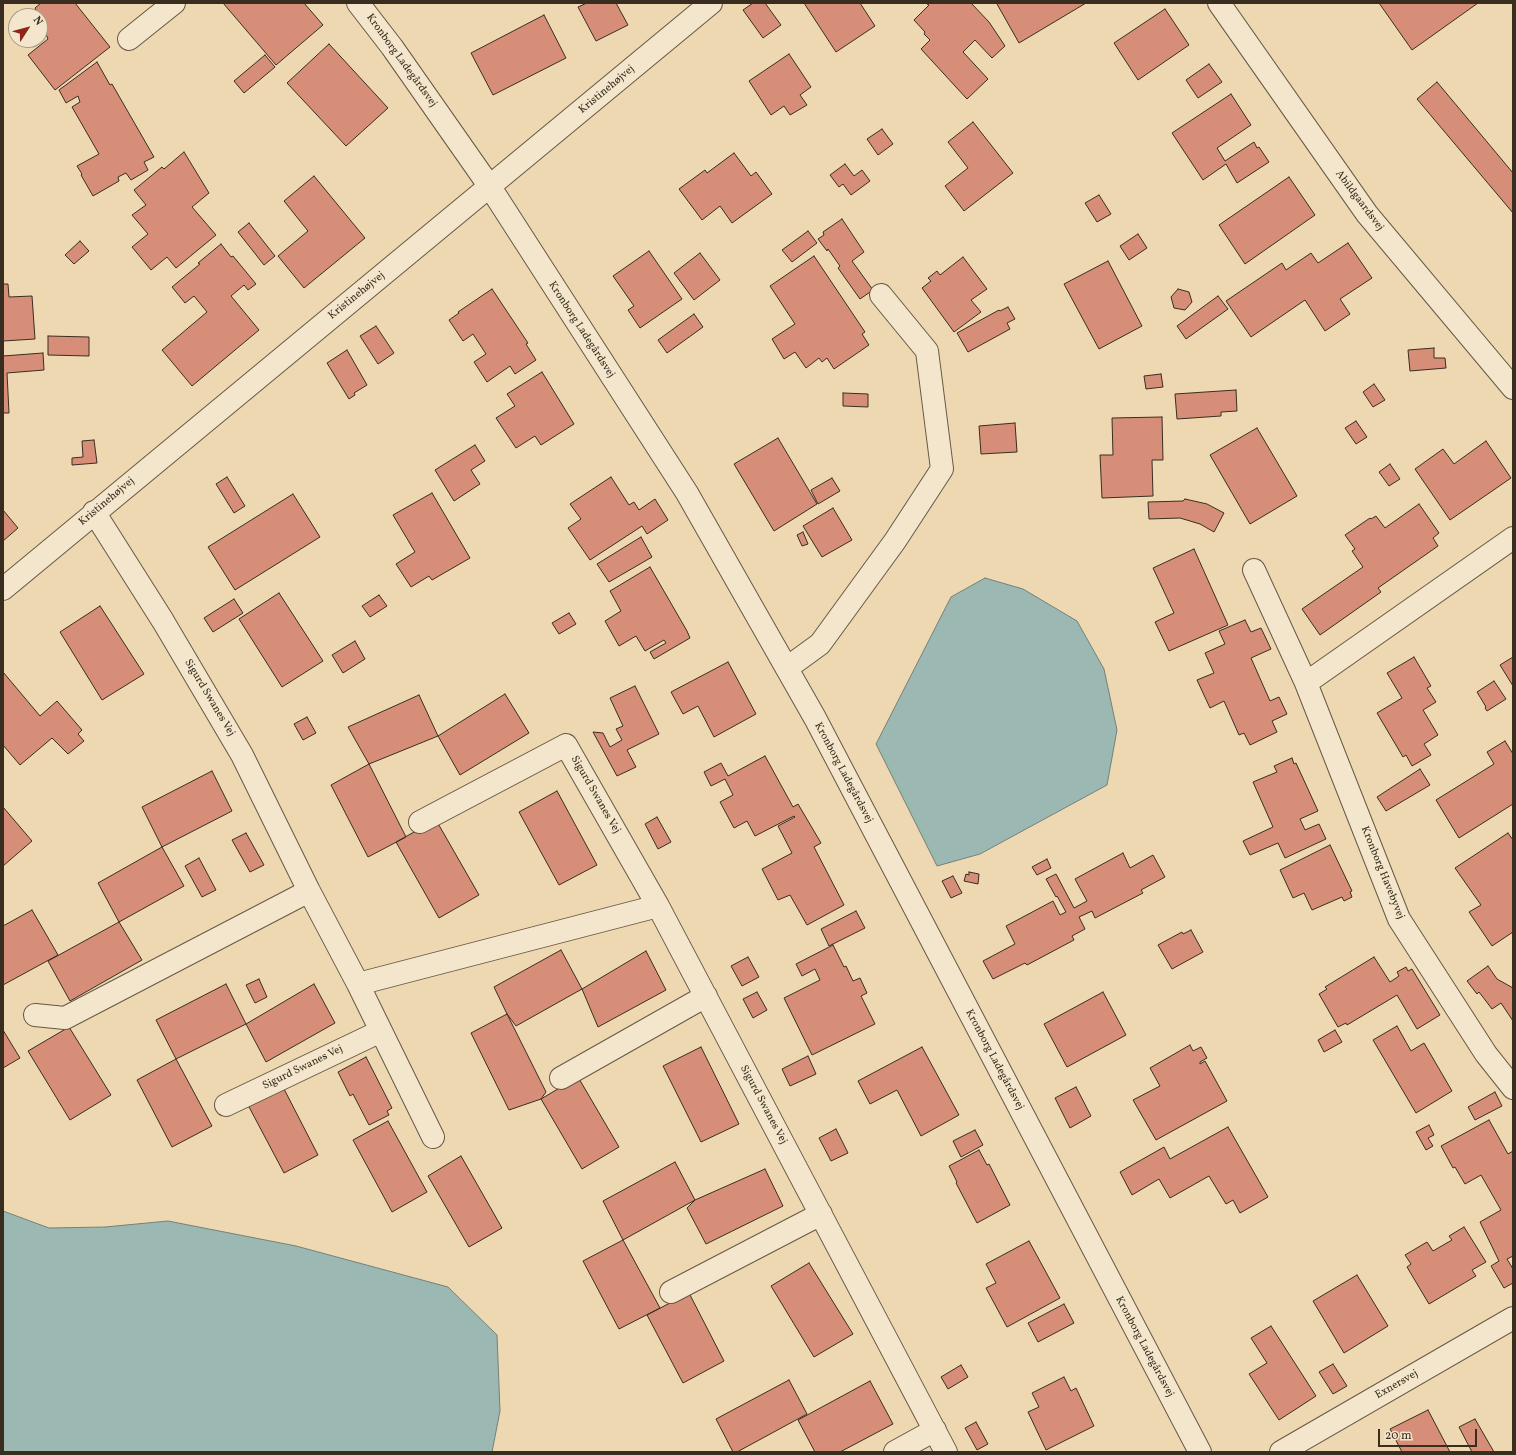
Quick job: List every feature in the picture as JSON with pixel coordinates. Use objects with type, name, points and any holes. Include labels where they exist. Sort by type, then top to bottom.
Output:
[{"type":"street","points":[[129,39],[174,3]]},
{"type":"street","name":"Kronborg Ladegårdsvej","points":[[358,3],[392,47],[490,187],[687,493],[815,718],[1200,1452]]},
{"type":"street","name":"Kristinehøjvej","points":[[3,589],[94,512],[490,187],[711,3]]},
{"type":"street","name":"Abildgaardsvej","points":[[1219,3],[1367,214],[1513,388]]},
{"type":"street","points":[[787,668],[820,644],[895,541],[942,469],[927,351],[881,295]]},
{"type":"street","name":"Sigurd Swanes Vej","points":[[94,512],[163,621],[242,755],[309,891],[358,984],[433,1137]]},
{"type":"street","points":[[1306,683],[1513,538]]},
{"type":"street","name":"Kronborg Havebyvej","points":[[1254,570],[1306,683],[1399,919],[1486,1054],[1513,1088]]},
{"type":"street","name":"Sigurd Swanes Vej","points":[[420,822],[566,745],[658,906],[946,1452]]},
{"type":"street","points":[[35,1015],[65,1018],[309,891]]},
{"type":"street","points":[[358,984],[658,906]]},
{"type":"street","points":[[561,1078],[706,996]]},
{"type":"street","name":"Sigurd Swanes Vej","points":[[226,1105],[381,1030]]},
{"type":"street","points":[[671,1292],[821,1214]]},
{"type":"street","name":"Exnersvej","points":[[1281,1452],[1513,1318]]},
{"type":"street","points":[[894,1452],[935,1430]]},
{"type":"water","points":[[985,578],[1023,589],[1077,621],[1104,669],[1117,730],[1107,785],[980,854],[937,866],[876,744],[951,597]]},
{"type":"water","points":[[3,1211],[49,1228],[105,1227],[168,1221],[296,1246],[448,1287],[497,1335],[500,1411],[492,1452],[3,1452]]},
{"type":"building","points":[[41,3],[75,3],[110,47],[55,90],[28,55],[37,48],[48,48],[48,8],[35,8]]},
{"type":"building","points":[[223,3],[304,3],[323,25],[276,65]]},
{"type":"building","points":[[587,3],[616,3],[628,25],[596,41],[578,7]]},
{"type":"building","points":[[753,3],[765,3],[781,25],[763,38],[743,10]]},
{"type":"building","points":[[804,3],[860,3],[875,26],[836,52]]},
{"type":"building","points":[[927,3],[971,3],[989,22],[1005,46],[992,58],[975,40],[963,52],[988,79],[967,99],[921,49],[930,40],[914,20],[929,5]]},
{"type":"building","points":[[1086,3],[1019,43],[997,4]]},
{"type":"building","points":[[1379,3],[1478,3],[1412,50]]},
{"type":"building","points":[[1165,9],[1189,45],[1138,80],[1114,43]]},
{"type":"building","points":[[544,15],[566,58],[493,95],[471,53]]},
{"type":"building","points":[[329,44],[388,108],[346,146],[287,83]]},
{"type":"building","points":[[789,54],[811,87],[800,95],[807,105],[790,115],[784,106],[771,115],[749,81]]},
{"type":"building","points":[[265,55],[275,67],[244,93],[234,81]]},
{"type":"building","points":[[97,62],[110,85],[112,84],[154,157],[144,162],[148,170],[131,180],[126,173],[118,177],[119,181],[93,196],[77,166],[99,154],[72,107],[80,102],[78,96],[66,103],[59,90]]},
{"type":"building","points":[[1209,64],[1222,82],[1198,98],[1186,80]]},
{"type":"building","points":[[1437,82],[1513,173],[1513,213],[1417,99]]},
{"type":"building","points":[[1231,94],[1251,125],[1217,148],[1225,161],[1254,142],[1269,162],[1237,183],[1226,164],[1203,180],[1172,133]]},
{"type":"building","points":[[973,122],[1013,173],[964,211],[945,186],[968,168],[948,142]]},
{"type":"building","points":[[882,129],[893,144],[878,155],[867,139]]},
{"type":"building","points":[[184,152],[209,193],[192,207],[216,235],[176,268],[167,257],[151,270],[132,247],[148,234],[132,215],[146,205],[134,190],[162,167],[164,169]]},
{"type":"building","points":[[734,153],[751,176],[756,172],[772,194],[732,223],[720,206],[702,220],[679,189],[705,170],[707,173]]},
{"type":"building","points":[[845,164],[854,176],[862,170],[870,181],[851,195],[843,184],[839,187],[830,175]]},
{"type":"building","points":[[314,176],[365,238],[304,288],[278,256],[308,231],[284,201]]},
{"type":"building","points":[[1289,177],[1315,215],[1245,264],[1219,225]]},
{"type":"building","points":[[1099,195],[1111,214],[1097,222],[1085,203]]},
{"type":"building","points":[[842,219],[864,252],[852,261],[873,290],[860,299],[838,268],[840,266],[828,249],[827,251],[818,239],[824,235],[823,232]]},
{"type":"building","points":[[249,223],[275,256],[264,265],[238,232]]},
{"type":"building","points":[[808,231],[817,243],[792,262],[782,250]]},
{"type":"building","points":[[1138,234],[1147,248],[1129,260],[1120,246]]},
{"type":"building","points":[[80,241],[89,251],[74,264],[65,255]]},
{"type":"building","points":[[1348,243],[1372,278],[1340,299],[1350,314],[1325,331],[1305,300],[1251,337],[1226,301],[1282,263],[1286,270],[1311,253],[1318,263]]},
{"type":"building","points":[[221,244],[256,284],[248,290],[244,285],[231,296],[259,330],[192,386],[162,350],[207,312],[194,296],[185,303],[172,287]]},
{"type":"building","points":[[649,251],[682,299],[640,328],[628,310],[634,306],[613,276]]},
{"type":"building","points":[[700,253],[720,280],[694,300],[674,273]]},
{"type":"building","points":[[814,256],[865,332],[862,334],[869,345],[834,369],[827,358],[822,362],[819,358],[806,368],[795,352],[784,359],[772,339],[795,324],[770,286]]},
{"type":"building","points":[[963,257],[987,289],[971,300],[981,312],[954,332],[922,288],[931,281],[928,278],[937,271],[940,275]]},
{"type":"building","points":[[1108,261],[1142,326],[1099,349],[1064,284]]},
{"type":"building","points":[[3,284],[8,284],[9,297],[32,296],[35,339],[3,341]]},
{"type":"building","points":[[492,289],[528,343],[526,344],[536,360],[515,374],[510,366],[487,382],[474,362],[486,354],[473,334],[463,341],[449,320],[459,313],[458,312]]},
{"type":"building","points":[[1178,289],[1189,292],[1192,302],[1185,310],[1174,308],[1171,297]]},
{"type":"building","points":[[1218,296],[1228,309],[1186,339],[1177,326]]},
{"type":"building","points":[[1008,307],[1015,319],[1007,323],[1010,329],[968,352],[957,333],[999,310],[1000,311]]},
{"type":"building","points":[[694,314],[703,327],[667,353],[658,340]]},
{"type":"building","points":[[376,326],[394,353],[378,364],[360,336]]},
{"type":"building","points":[[48,336],[89,337],[89,356],[48,355]]},
{"type":"building","points":[[1434,348],[1434,358],[1445,358],[1446,368],[1410,371],[1408,350]]},
{"type":"building","points":[[347,350],[367,385],[354,393],[355,395],[349,399],[327,363]]},
{"type":"building","points":[[43,353],[44,370],[7,373],[9,413],[3,413],[3,356]]},
{"type":"building","points":[[542,372],[574,424],[541,445],[535,436],[516,448],[496,418],[515,406],[507,394]]},
{"type":"building","points":[[1161,374],[1163,387],[1146,389],[1144,376]]},
{"type":"building","points":[[1374,384],[1385,400],[1373,407],[1363,392]]},
{"type":"building","points":[[1236,390],[1237,411],[1221,412],[1221,416],[1177,419],[1175,394]]},
{"type":"building","points":[[843,393],[868,394],[868,407],[843,406]]},
{"type":"building","points":[[1162,417],[1163,460],[1152,460],[1153,496],[1102,498],[1100,455],[1113,455],[1112,418]]},
{"type":"building","points":[[1356,421],[1367,437],[1356,444],[1345,428]]},
{"type":"building","points":[[1015,423],[1017,452],[981,454],[979,426]]},
{"type":"building","points":[[1257,428],[1297,496],[1250,524],[1210,455]]},
{"type":"building","points":[[778,438],[817,504],[774,531],[734,464]]},
{"type":"building","points":[[94,440],[97,463],[72,465],[72,458],[83,457],[82,441]]},
{"type":"building","points":[[1486,441],[1511,478],[1450,520],[1415,469],[1443,449],[1454,464]]},
{"type":"building","points":[[475,445],[485,461],[471,470],[480,484],[454,501],[435,470]]},
{"type":"building","points":[[1390,464],[1400,479],[1389,486],[1379,472]]},
{"type":"building","points":[[227,477],[245,506],[234,513],[216,484]]},
{"type":"building","points":[[611,477],[629,505],[634,502],[639,510],[655,499],[668,520],[647,534],[642,526],[590,560],[568,528],[581,519],[570,504]]},
{"type":"building","points":[[832,478],[840,491],[818,504],[811,490]]},
{"type":"building","points":[[432,493],[470,558],[432,580],[429,576],[411,587],[396,564],[415,552],[393,515]]},
{"type":"building","points":[[293,494],[320,537],[235,590],[208,547]]},
{"type":"building","points":[[1185,499],[1207,504],[1224,513],[1214,532],[1200,524],[1180,518],[1149,519],[1148,502],[1183,501]]},
{"type":"building","points":[[1419,504],[1439,533],[1433,538],[1438,546],[1378,588],[1381,592],[1320,635],[1302,609],[1363,567],[1352,551],[1355,549],[1345,535],[1370,518],[1371,519],[1376,516],[1385,528]]},
{"type":"building","points":[[833,508],[852,540],[822,557],[803,526]]},
{"type":"building","points":[[3,510],[18,528],[3,541]]},
{"type":"building","points":[[803,532],[808,544],[802,546],[797,535]]},
{"type":"building","points":[[641,537],[652,557],[609,582],[597,564]]},
{"type":"building","points":[[1194,549],[1228,625],[1169,651],[1155,622],[1174,613],[1153,568]]},
{"type":"building","points":[[650,567],[690,638],[654,659],[650,652],[666,643],[664,640],[645,651],[636,636],[619,646],[605,621],[621,611],[610,591]]},
{"type":"building","points":[[279,593],[323,661],[282,687],[239,619]]},
{"type":"building","points":[[379,595],[387,606],[370,617],[362,606]]},
{"type":"building","points":[[234,599],[243,613],[213,632],[204,618]]},
{"type":"building","points":[[100,606],[144,674],[102,700],[60,632]]},
{"type":"building","points":[[569,613],[576,624],[559,634],[552,623]]},
{"type":"building","points":[[1245,620],[1251,632],[1261,628],[1271,649],[1251,658],[1270,701],[1279,697],[1287,714],[1272,721],[1277,732],[1250,745],[1244,733],[1239,735],[1224,701],[1210,708],[1197,680],[1214,673],[1205,653],[1225,644],[1219,631]]},
{"type":"building","points":[[355,641],[365,659],[343,673],[332,655]]},
{"type":"building","points":[[1414,657],[1431,686],[1427,688],[1436,702],[1423,710],[1438,735],[1424,744],[1431,755],[1412,766],[1406,755],[1403,757],[1377,713],[1402,698],[1387,673]]},
{"type":"building","points":[[1513,657],[1513,686],[1500,665]]},
{"type":"building","points":[[728,662],[756,714],[714,737],[698,706],[683,714],[671,692]]},
{"type":"building","points":[[3,672],[40,716],[57,701],[82,730],[78,734],[84,741],[68,754],[52,738],[20,765],[3,745]]},
{"type":"building","points":[[1494,681],[1506,699],[1487,711],[1477,692]]},
{"type":"building","points":[[635,686],[659,734],[627,750],[636,767],[617,776],[593,732],[603,733],[610,747],[622,740],[616,729],[623,726],[610,698]]},
{"type":"building","points":[[505,694],[529,733],[460,775],[438,736]]},
{"type":"building","points":[[419,695],[438,736],[369,764],[348,727]]},
{"type":"building","points":[[307,717],[316,733],[303,740],[294,724]]},
{"type":"building","points":[[1505,741],[1513,754],[1513,804],[1459,838],[1436,800],[1494,764],[1487,752]]},
{"type":"building","points":[[765,756],[793,807],[798,804],[821,843],[814,847],[844,905],[807,925],[790,895],[778,900],[762,869],[792,853],[778,826],[795,817],[794,816],[755,836],[747,821],[734,828],[720,802],[733,795],[725,779],[711,786],[704,772],[721,763],[728,776]]},
{"type":"building","points":[[1292,758],[1294,764],[1296,763],[1318,811],[1300,819],[1305,830],[1319,824],[1326,839],[1285,858],[1278,843],[1250,855],[1243,841],[1273,827],[1253,782],[1277,772],[1274,766]]},
{"type":"building","points":[[369,764],[406,837],[368,857],[331,785]]},
{"type":"building","points":[[1420,769],[1430,785],[1386,811],[1377,797]]},
{"type":"building","points":[[212,771],[232,811],[162,847],[142,807]]},
{"type":"building","points":[[557,791],[597,865],[559,885],[519,812]]},
{"type":"building","points":[[3,807],[32,841],[3,866]]},
{"type":"building","points":[[657,817],[671,842],[658,849],[645,824]]},
{"type":"building","points":[[436,820],[479,895],[439,918],[396,842]]},
{"type":"building","points":[[246,833],[264,865],[250,872],[232,840]]},
{"type":"building","points":[[1508,833],[1513,840],[1513,932],[1492,946],[1469,912],[1481,905],[1455,868]]},
{"type":"building","points":[[1330,845],[1352,891],[1350,892],[1352,897],[1344,901],[1342,897],[1312,910],[1304,893],[1293,898],[1280,870]]},
{"type":"building","points":[[162,847],[184,886],[119,922],[98,883]]},
{"type":"building","points":[[1123,853],[1130,868],[1153,855],[1165,877],[1141,890],[1143,893],[1095,918],[1092,911],[1079,917],[1085,929],[1072,936],[1074,940],[1027,965],[1025,963],[993,979],[983,961],[1015,944],[1006,926],[1053,901],[1060,915],[1066,912],[1046,879],[1056,874],[1074,908],[1087,901],[1075,879]]},
{"type":"building","points":[[199,858],[216,890],[202,897],[185,866]]},
{"type":"building","points":[[1047,859],[1051,868],[1037,875],[1032,867]]},
{"type":"building","points":[[969,872],[979,874],[978,884],[964,881],[966,874],[969,875]]},
{"type":"building","points":[[953,876],[962,893],[951,898],[942,881]]},
{"type":"building","points":[[32,910],[58,955],[3,985],[3,926]]},
{"type":"building","points":[[856,911],[865,928],[829,946],[821,929]]},
{"type":"building","points":[[119,922],[142,960],[70,1001],[48,961]]},
{"type":"building","points":[[1191,930],[1203,952],[1172,969],[1158,945],[1182,932],[1183,934]]},
{"type":"building","points":[[833,945],[853,981],[860,978],[867,993],[861,996],[875,1024],[812,1055],[784,998],[820,980],[815,969],[802,976],[796,964]]},
{"type":"building","points":[[561,950],[582,989],[516,1026],[507,1014],[494,987]]},
{"type":"building","points":[[646,951],[666,990],[598,1027],[582,989]]},
{"type":"building","points":[[748,957],[759,977],[742,986],[731,966]]},
{"type":"building","points":[[1374,957],[1390,982],[1399,976],[1397,972],[1406,967],[1408,971],[1412,969],[1440,1015],[1417,1029],[1397,995],[1347,1025],[1346,1023],[1338,1027],[1319,994],[1327,989],[1325,987]]},
{"type":"building","points":[[1488,966],[1497,979],[1513,988],[1513,1021],[1501,1003],[1492,1009],[1479,992],[1477,994],[1467,981]]},
{"type":"building","points":[[259,979],[267,997],[255,1003],[246,985]]},
{"type":"building","points":[[226,984],[246,1024],[176,1059],[156,1020]]},
{"type":"building","points":[[314,984],[335,1023],[266,1062],[246,1024]]},
{"type":"building","points":[[757,992],[767,1010],[753,1018],[743,999]]},
{"type":"building","points":[[1103,992],[1126,1035],[1067,1067],[1044,1024]]},
{"type":"building","points":[[507,1014],[546,1092],[541,1099],[509,1110],[471,1033]]},
{"type":"building","points":[[1397,1026],[1411,1051],[1424,1043],[1452,1091],[1416,1113],[1373,1040]]},
{"type":"building","points":[[69,1027],[111,1095],[70,1120],[28,1051]]},
{"type":"building","points":[[3,1030],[20,1058],[3,1068]]},
{"type":"building","points":[[1335,1030],[1342,1042],[1324,1052],[1318,1040]]},
{"type":"building","points":[[1190,1045],[1193,1051],[1201,1047],[1207,1058],[1200,1062],[1200,1064],[1205,1061],[1227,1101],[1156,1140],[1133,1100],[1160,1086],[1150,1068]]},
{"type":"building","points":[[701,1047],[739,1124],[701,1142],[663,1066]]},
{"type":"building","points":[[922,1047],[959,1115],[921,1136],[897,1090],[870,1104],[858,1081]]},
{"type":"building","points":[[808,1056],[816,1074],[790,1086],[782,1069]]},
{"type":"building","points":[[366,1057],[392,1108],[387,1111],[389,1115],[369,1125],[353,1094],[350,1096],[338,1072]]},
{"type":"building","points":[[176,1059],[212,1126],[172,1147],[137,1080]]},
{"type":"building","points":[[578,1077],[619,1147],[582,1169],[541,1099]]},
{"type":"building","points":[[283,1087],[318,1155],[284,1173],[248,1105]]},
{"type":"building","points":[[1076,1087],[1091,1116],[1070,1128],[1055,1098]]},
{"type":"building","points":[[1495,1092],[1502,1106],[1475,1120],[1468,1107]]},
{"type":"building","points":[[1489,1120],[1508,1154],[1513,1151],[1513,1256],[1507,1259],[1513,1269],[1513,1283],[1504,1288],[1491,1266],[1499,1261],[1480,1222],[1501,1210],[1481,1175],[1465,1184],[1455,1167],[1453,1168],[1441,1146]]},
{"type":"building","points":[[388,1121],[427,1192],[392,1212],[353,1140]]},
{"type":"building","points":[[1429,1125],[1434,1135],[1428,1138],[1433,1146],[1426,1150],[1416,1132]]},
{"type":"building","points":[[1228,1127],[1268,1197],[1240,1213],[1233,1200],[1226,1204],[1209,1176],[1170,1198],[1159,1179],[1132,1195],[1120,1172],[1164,1147],[1170,1159]]},
{"type":"building","points":[[836,1129],[848,1153],[831,1161],[819,1138]]},
{"type":"building","points":[[975,1130],[983,1145],[961,1157],[953,1141]]},
{"type":"building","points":[[979,1150],[987,1165],[989,1164],[1010,1205],[977,1223],[956,1183],[957,1182],[949,1166]]},
{"type":"building","points":[[461,1156],[502,1228],[469,1247],[428,1176]]},
{"type":"building","points":[[675,1162],[695,1200],[623,1240],[603,1201]]},
{"type":"building","points":[[765,1169],[783,1206],[706,1244],[687,1208],[695,1200]]},
{"type":"building","points":[[1464,1227],[1486,1262],[1472,1270],[1476,1276],[1429,1304],[1407,1267],[1411,1264],[1405,1255],[1427,1242],[1433,1251],[1452,1240],[1449,1236]]},
{"type":"building","points":[[623,1240],[660,1308],[619,1329],[583,1261]]},
{"type":"building","points":[[1029,1241],[1060,1298],[1007,1327],[986,1288],[996,1283],[986,1264]]},
{"type":"building","points":[[809,1263],[853,1334],[814,1357],[771,1286]]},
{"type":"building","points":[[1357,1275],[1388,1326],[1344,1353],[1313,1301]]},
{"type":"building","points":[[689,1293],[724,1361],[683,1383],[647,1315]]},
{"type":"building","points":[[1064,1304],[1074,1323],[1038,1342],[1028,1323]]},
{"type":"building","points":[[1271,1326],[1316,1396],[1279,1420],[1249,1374],[1267,1363],[1251,1338]]},
{"type":"building","points":[[1333,1364],[1347,1386],[1333,1394],[1319,1372]]},
{"type":"building","points":[[961,1365],[968,1377],[948,1389],[941,1377]]},
{"type":"building","points":[[1064,1377],[1071,1391],[1076,1388],[1094,1426],[1046,1450],[1028,1412],[1039,1407],[1032,1393]]},
{"type":"building","points":[[789,1380],[807,1414],[737,1452],[733,1452],[716,1419]]},
{"type":"building","points":[[870,1381],[893,1424],[840,1452],[815,1452],[798,1420]]},
{"type":"building","points":[[1428,1410],[1450,1452],[1402,1452],[1390,1429]]},
{"type":"building","points":[[1475,1419],[1494,1452],[1472,1452],[1459,1427]]},
{"type":"building","points":[[976,1422],[988,1444],[977,1450],[965,1428]]}]
